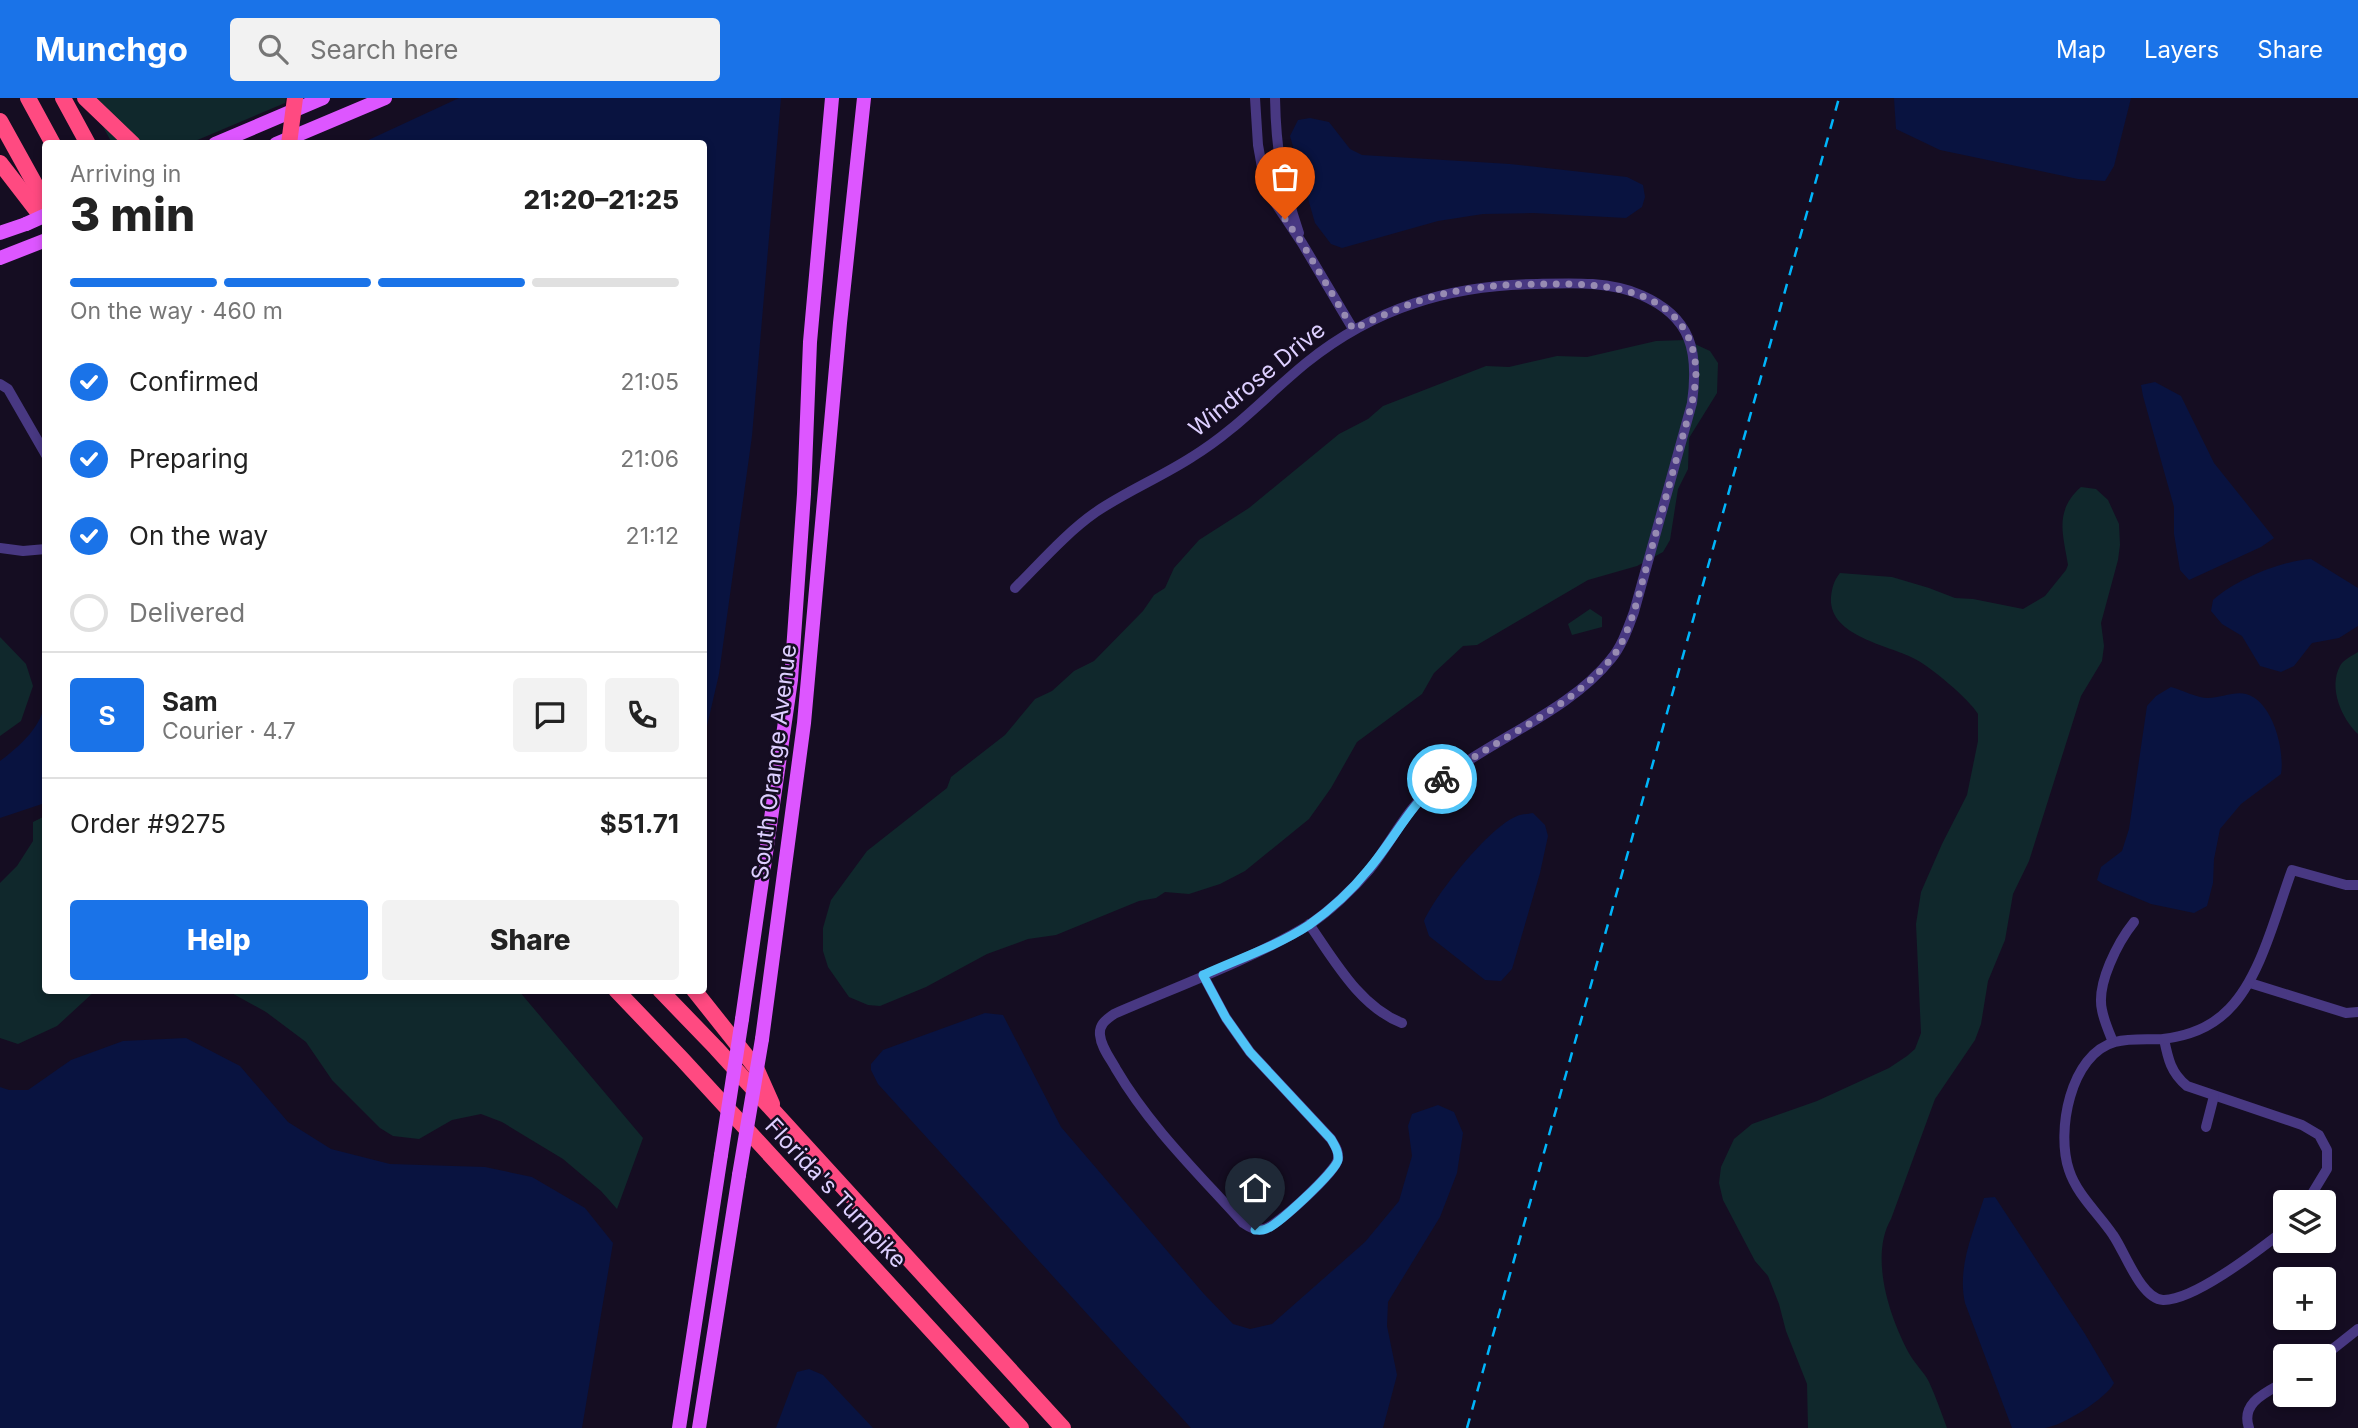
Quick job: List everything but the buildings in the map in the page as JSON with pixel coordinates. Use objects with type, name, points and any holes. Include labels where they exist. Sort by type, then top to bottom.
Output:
[{"type":"highway","points":[[28,98],[51,140]]},
{"type":"highway","points":[[63,98],[86,140]]},
{"type":"highway","points":[[85,98],[129,140]]},
{"type":"highway","points":[[290,140],[295,98]]},
{"type":"highway","points":[[0,121],[42,197]]},
{"type":"highway","points":[[0,163],[42,216]]},
{"type":"highway","name":"Florida's Turnpike","points":[[620,994],[1021,1428]]},
{"type":"highway","name":"Florida's Turnpike","points":[[664,994],[1063,1428]]},
{"type":"highway","points":[[697,994],[756,1068],[777,1116]]},
{"type":"main road","points":[[224,140],[323,98]]},
{"type":"main road","points":[[285,140],[385,98]]},
{"type":"main road","name":"South Orange Avenue","points":[[679,1428],[791,680],[804,494],[810,342],[832,98]]},
{"type":"main road","name":"South Orange Avenue","points":[[699,1428],[761,1040],[804,723],[840,323],[864,98]]},
{"type":"main road","points":[[0,233],[42,217]]},
{"type":"main road","points":[[0,258],[41,241]]},
{"type":"street","points":[[1255,98],[1263,173],[1274,201],[1353,329]]},
{"type":"street","points":[[1275,98],[1276,144],[1284,189],[1302,243]]},
{"type":"street","name":"Windrose Drive","points":[[1015,588],[1055,547],[1094,514],[1140,484],[1192,457],[1241,422],[1307,362],[1353,329],[1406,305],[1452,292],[1510,284],[1564,283],[1627,289],[1655,301],[1676,318],[1686,333],[1694,354],[1696,373],[1692,403],[1634,612],[1625,638],[1612,659],[1562,701],[1469,759],[1433,786],[1406,816],[1370,868],[1310,924],[1270,945],[1114,1014],[1103,1022],[1100,1033],[1103,1046],[1131,1094],[1160,1131],[1244,1223],[1255,1230],[1266,1229],[1279,1221],[1331,1172],[1338,1161],[1338,1150],[1331,1139],[1250,1052],[1226,1018],[1203,975]]},
{"type":"street","points":[[0,384],[8,389],[42,448]]},
{"type":"street","points":[[0,548],[23,551],[42,549]]},
{"type":"street","points":[[2273,1239],[2180,1299],[2160,1300],[2149,1294],[2140,1284],[2114,1237],[2078,1189],[2069,1171],[2063,1148],[2075,1080],[2092,1056],[2113,1042],[2164,1039],[2200,1031],[2228,1010],[2250,982],[2292,870],[2358,886]]},
{"type":"street","points":[[2113,1042],[2101,1007],[2104,981],[2120,939],[2134,922]]},
{"type":"street","points":[[1310,924],[1353,984],[1390,1019],[1402,1023]]},
{"type":"street","points":[[2250,982],[2346,1013],[2358,1012]]},
{"type":"street","points":[[2164,1039],[2169,1066],[2187,1086],[2302,1125],[2319,1135],[2327,1150],[2327,1170],[2314,1190]]},
{"type":"street","points":[[2206,1127],[2214,1096]]},
{"type":"street","points":[[2336,1346],[2358,1329]]},
{"type":"street","points":[[2249,1428],[2246,1419],[2248,1407],[2273,1389]]},
{"type":"green space","points":[[87,98],[286,98],[285,103],[197,140],[110,140]]},
{"type":"green space","points":[[1686,340],[1710,351],[1718,363],[1717,393],[1689,438],[1688,469],[1678,489],[1670,540],[1663,552],[1637,566],[1588,580],[1477,645],[1463,646],[1434,673],[1422,694],[1357,742],[1331,788],[1309,819],[1245,871],[1220,884],[1189,894],[1165,892],[1156,898],[1139,901],[1056,935],[1028,939],[987,954],[926,987],[880,1006],[868,1005],[849,997],[828,967],[823,951],[823,928],[831,900],[867,851],[947,788],[951,777],[1005,735],[1035,699],[1052,691],[1074,671],[1094,661],[1143,611],[1154,595],[1165,588],[1174,568],[1199,540],[1249,508],[1339,434],[1368,419],[1383,406],[1486,366],[1509,367],[1557,356],[1587,357],[1656,341]]},
{"type":"green space","points":[[2081,487],[2096,489],[2108,500],[2119,524],[2118,560],[2101,623],[2104,646],[2102,661],[2081,696],[2029,861],[2013,894],[2005,940],[1988,981],[1981,1024],[1975,1040],[1935,1099],[1885,1234],[1882,1251],[1882,1269],[1889,1306],[1910,1355],[1929,1382],[1947,1428],[1808,1428],[1807,1384],[1768,1276],[1755,1261],[1723,1200],[1719,1183],[1721,1167],[1734,1139],[1752,1124],[1817,1101],[1889,1068],[1915,1049],[1921,1033],[1916,924],[1921,892],[1967,795],[1978,741],[1978,714],[1966,700],[1920,662],[1849,630],[1839,621],[1833,610],[1833,587],[1840,573],[1892,577],[1955,598],[2023,609],[2045,596],[2066,570],[2068,565],[2062,523],[2067,505]]},
{"type":"green space","points":[[1590,609],[1602,617],[1602,627],[1572,635],[1568,624]]},
{"type":"green space","points":[[0,637],[26,664],[33,686],[21,721],[0,736]]},
{"type":"green space","points":[[2358,652],[2358,734],[2338,703],[2336,684],[2341,664]]},
{"type":"green space","points":[[42,818],[42,994],[92,994],[57,1026],[18,1044],[0,1038],[0,883],[17,866],[33,841],[33,822]]},
{"type":"green space","points":[[233,994],[522,994],[643,1138],[617,1209],[601,1191],[563,1159],[502,1122],[481,1114],[452,1120],[419,1139],[393,1136],[380,1128],[332,1080],[306,1042],[266,1012]]},
{"type":"shaded area","points":[[459,98],[781,98],[752,436],[719,674],[707,726],[707,140],[368,140]]},
{"type":"shaded area","points":[[1894,98],[2131,98],[2114,166],[2105,181],[2078,179],[1940,150],[1896,129]]},
{"type":"shaded area","points":[[1310,118],[1329,122],[1350,149],[1362,155],[1510,164],[1627,177],[1643,185],[1645,197],[1642,207],[1626,218],[1533,213],[1483,214],[1438,221],[1342,248],[1331,244],[1315,223],[1290,136],[1298,120]]},
{"type":"shaded area","points":[[2155,382],[2181,396],[2214,463],[2274,538],[2261,547],[2189,580],[2180,570],[2174,534],[2174,507],[2141,385]]},
{"type":"shaded area","points":[[2311,559],[2358,588],[2358,626],[2339,638],[2312,643],[2294,666],[2281,672],[2260,666],[2242,636],[2222,624],[2211,611],[2213,600],[2234,585],[2259,573],[2286,563]]},
{"type":"shaded area","points":[[2171,687],[2204,698],[2242,693],[2255,699],[2270,716],[2281,753],[2281,774],[2241,804],[2220,829],[2207,906],[2194,913],[2151,904],[2097,880],[2101,867],[2122,851],[2129,829],[2147,706],[2156,696]]},
{"type":"shaded area","points":[[42,712],[42,804],[0,818],[0,761],[23,742]]},
{"type":"shaded area","points":[[1533,813],[1545,825],[1548,836],[1540,873],[1512,969],[1501,981],[1485,980],[1429,936],[1424,921],[1464,862],[1492,833],[1519,815]]},
{"type":"shaded area","points":[[985,1013],[1003,1015],[1061,1127],[1204,1294],[1233,1324],[1250,1329],[1272,1324],[1365,1242],[1399,1201],[1412,1156],[1408,1126],[1412,1114],[1438,1105],[1454,1112],[1463,1133],[1457,1173],[1440,1217],[1388,1302],[1387,1326],[1397,1375],[1383,1428],[1191,1428],[878,1084],[871,1070],[871,1064],[883,1050]]},
{"type":"shaded area","points":[[186,1038],[240,1066],[288,1122],[331,1149],[390,1164],[485,1167],[532,1177],[585,1208],[613,1243],[582,1428],[0,1428],[0,1087],[28,1090],[71,1060],[123,1041]]},
{"type":"shaded area","points":[[1995,1197],[2114,1383],[2103,1396],[2083,1410],[2045,1428],[2012,1428],[1965,1303],[1963,1276],[1971,1237],[1984,1198]]},
{"type":"shaded area","points":[[809,1369],[823,1375],[873,1428],[776,1428],[797,1372]]},
{"type":"railway","points":[[1467,1428],[1839,98]]},
{"type":"way so far","points":[[1285,219],[1353,329],[1406,305],[1452,292],[1510,284],[1577,283],[1627,289],[1655,301],[1676,318],[1686,333],[1694,354],[1696,373],[1692,403],[1625,638],[1612,659],[1589,681],[1553,708],[1469,759],[1442,779]]},
{"type":"route","points":[[1255,1230],[1266,1229],[1279,1221],[1331,1172],[1338,1161],[1338,1150],[1331,1139],[1250,1052],[1226,1018],[1203,975],[1310,924],[1370,868],[1406,816],[1442,779]]}]
